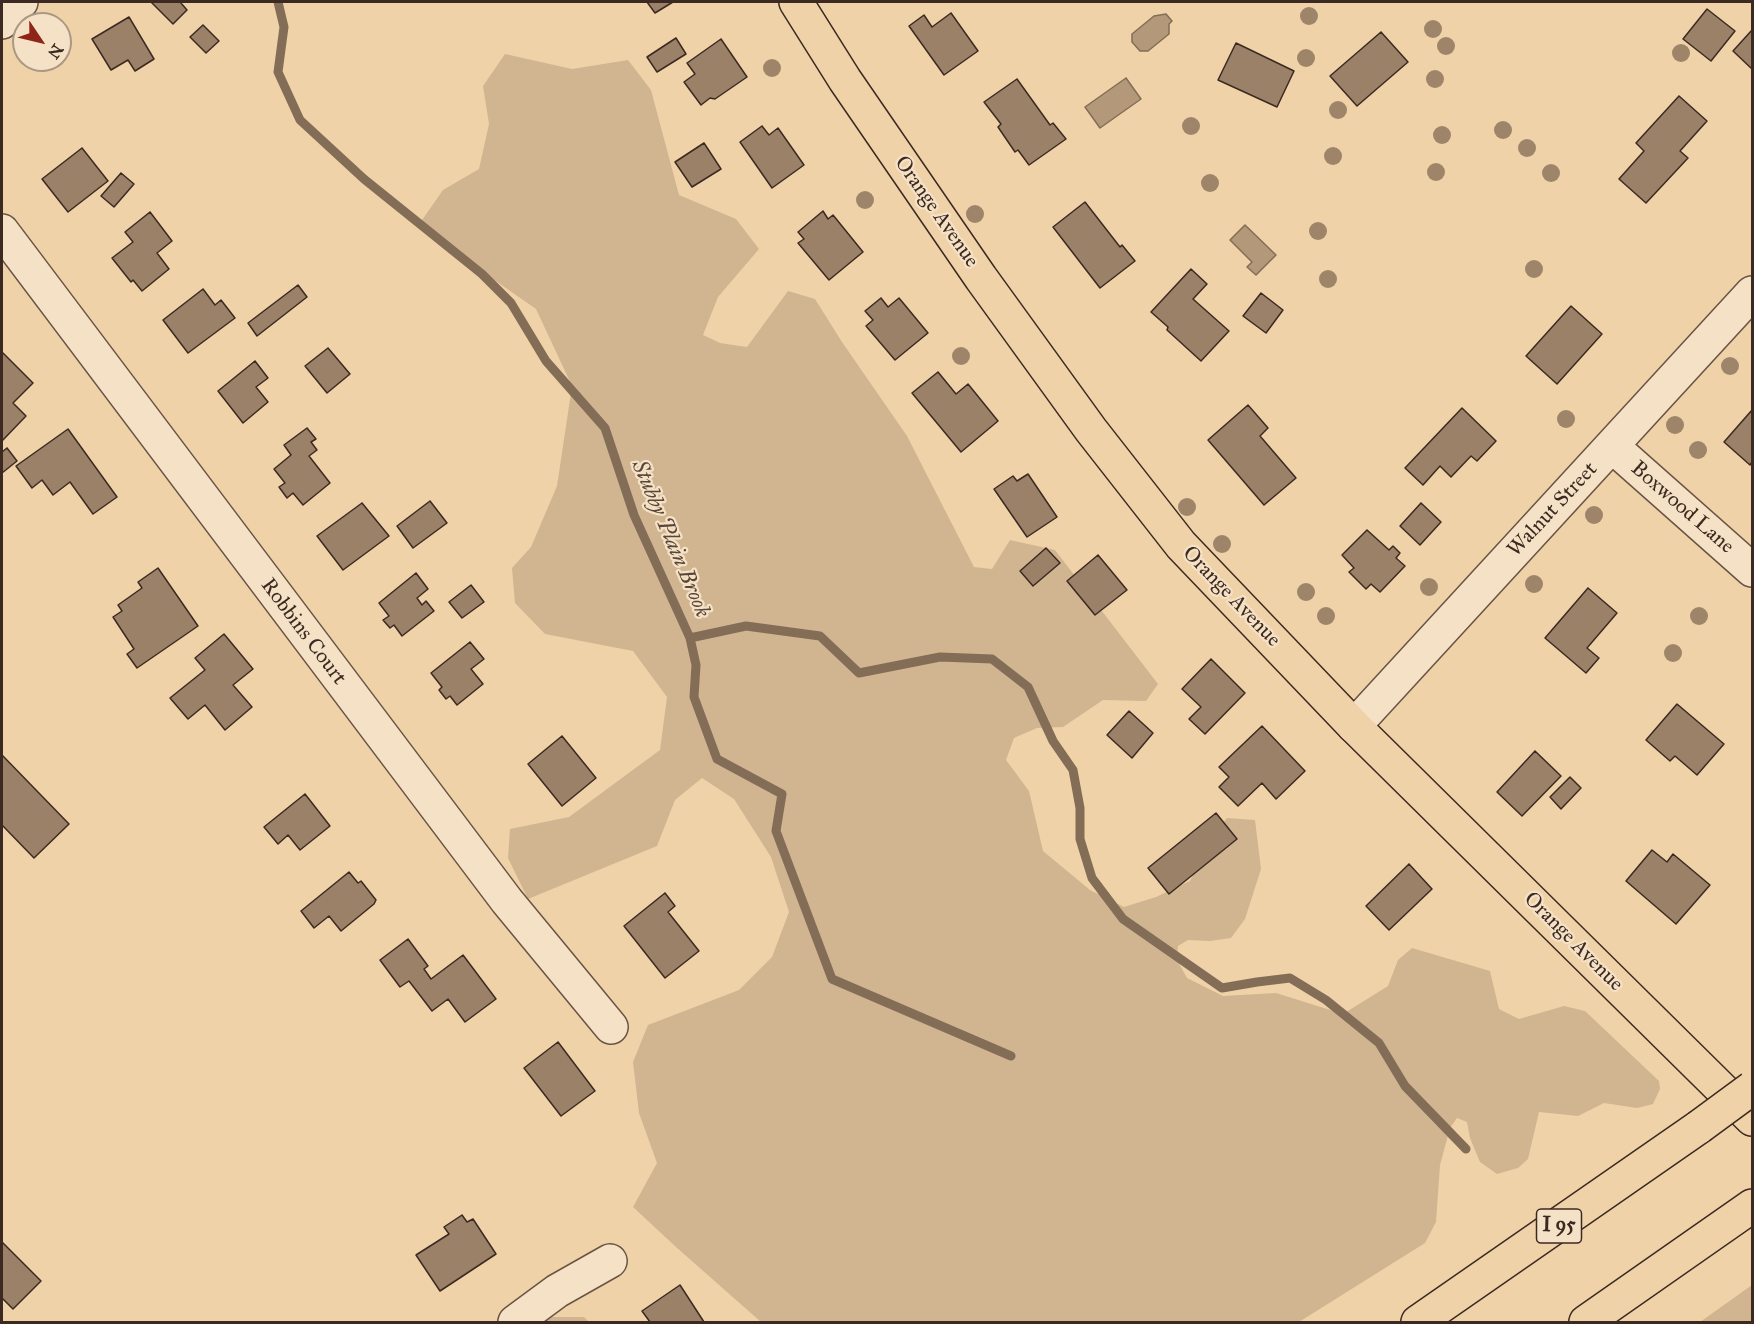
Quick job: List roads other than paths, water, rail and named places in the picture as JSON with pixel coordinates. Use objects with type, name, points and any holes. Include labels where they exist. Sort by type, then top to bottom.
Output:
[{"type":"main road","name":"Orange Avenue","points":[[796,2],[845,80],[981,278],[1091,430],[1181,545],[1354,726],[1752,1119]]},
{"type":"main road","name":"I 95","points":[[1418,1323],[1752,1088]]},
{"type":"main road","points":[[1586,1323],[1752,1206]]},
{"type":"street","points":[[2,22],[21,2]]},
{"type":"street","name":"Robbins Court","points":[[2,231],[507,901],[611,1027]]},
{"type":"street","name":"Walnut Street","points":[[1354,726],[1752,293]]},
{"type":"street","name":"Boxwood Lane","points":[[1612,446],[1752,570]]},
{"type":"street","points":[[515,1323],[557,1291],[610,1261]]},
{"type":"waterway","name":"Stubby Plain Brook","points":[[278,2],[284,27],[278,72],[300,120],[364,179],[482,274],[511,303],[546,361],[605,428],[634,515],[690,638],[746,626],[820,636],[859,673],[940,657],[992,659],[1028,687],[1053,741],[1073,770],[1080,808],[1080,839],[1092,878],[1123,919],[1222,988],[1290,978],[1326,1000],[1379,1043],[1405,1086],[1466,1149]]},
{"type":"waterway","points":[[690,638],[696,665],[694,697],[717,759],[782,794],[776,831],[832,979],[1011,1056]]}]
